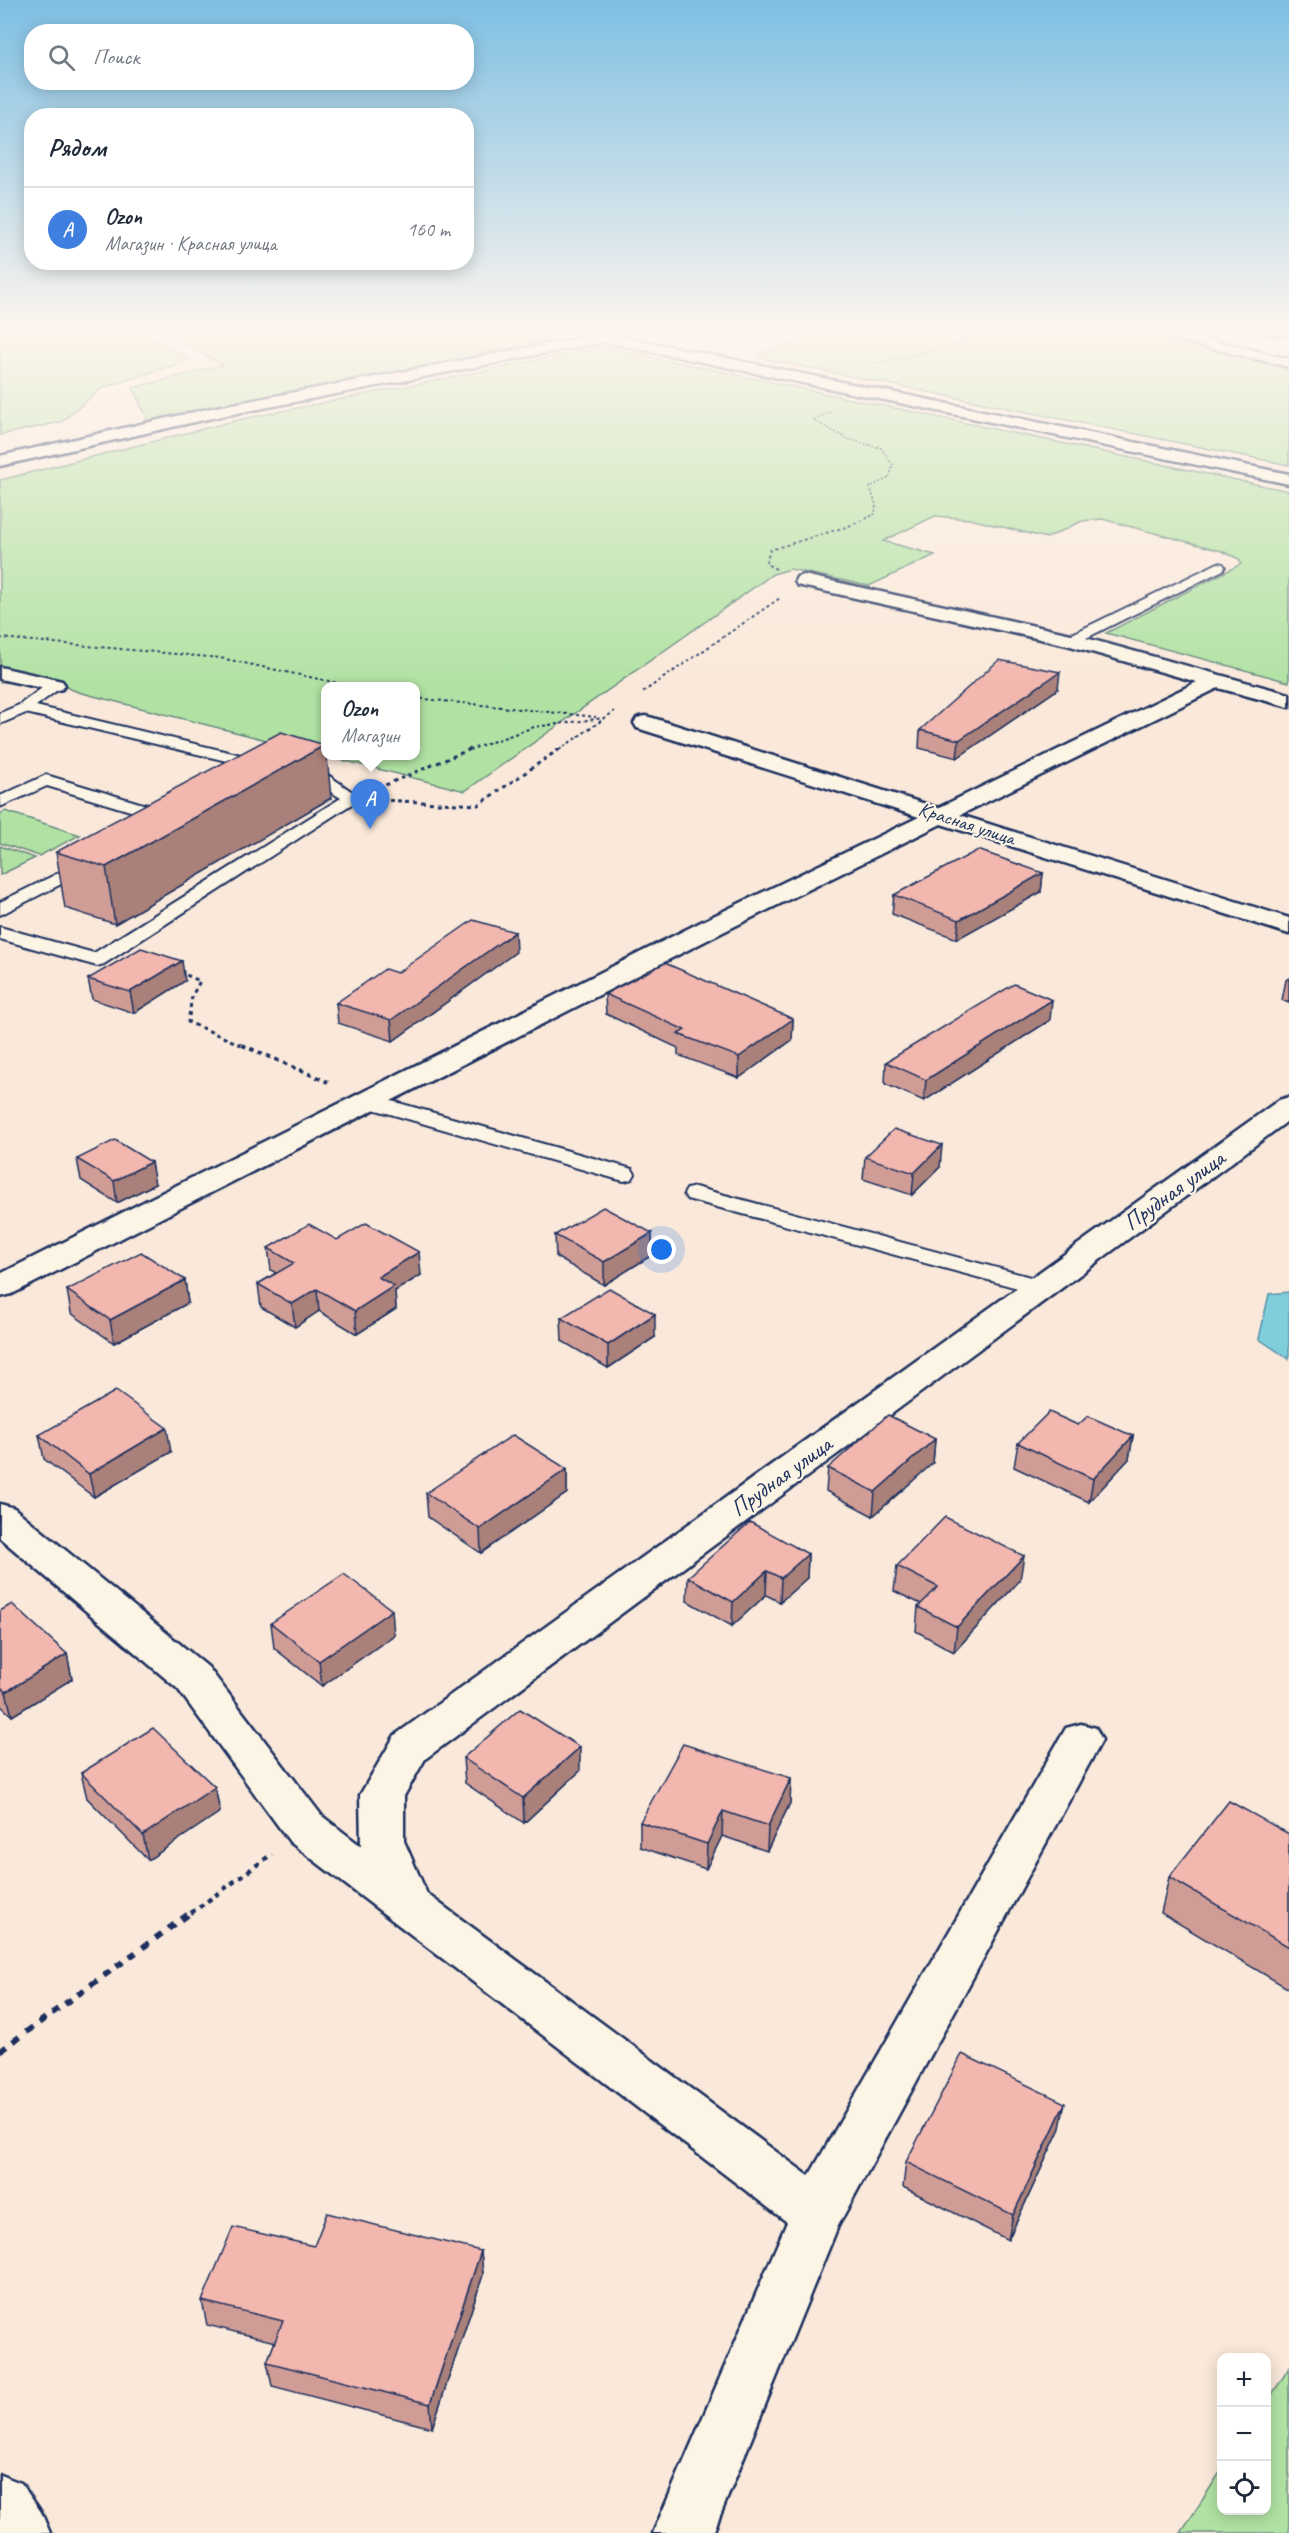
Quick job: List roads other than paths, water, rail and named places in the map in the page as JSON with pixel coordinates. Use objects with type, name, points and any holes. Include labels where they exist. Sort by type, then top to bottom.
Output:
[{"type":"street","points":[[0,461],[38,452]]},
{"type":"street","points":[[1159,452],[1289,479]]},
{"type":"street","points":[[804,581],[1071,640],[1289,701]]},
{"type":"street","points":[[0,673],[55,685]]},
{"type":"street","points":[[0,1287],[367,1100],[1215,681]]},
{"type":"street","name":"Красная улица","points":[[645,723],[1289,926]]},
{"type":"street","name":"Прудная улица","points":[[408,1904],[382,1841],[382,1795],[410,1747],[1289,1106]]},
{"type":"street","points":[[0,1518],[193,1678],[306,1829],[817,2213]]},
{"type":"street","points":[[682,2533],[817,2213],[1081,1740]]},
{"type":"street","points":[[0,2504],[20,2533]]},
{"type":"lane","points":[[1071,640],[1218,567]]},
{"type":"lane","points":[[0,719],[24,708],[55,685]]},
{"type":"lane","points":[[0,933],[97,960],[353,798],[322,779],[24,708]]},
{"type":"lane","points":[[0,802],[46,780],[173,819],[153,830]]},
{"type":"lane","points":[[0,909],[102,856]]},
{"type":"lane","points":[[367,1100],[624,1174]]},
{"type":"lane","points":[[695,1194],[1040,1287]]},
{"type":"water","points":[[1289,1292],[1289,1359],[1259,1339],[1269,1294]]},
{"type":"place","name":"Ozon","points":[[370,829]]}]
